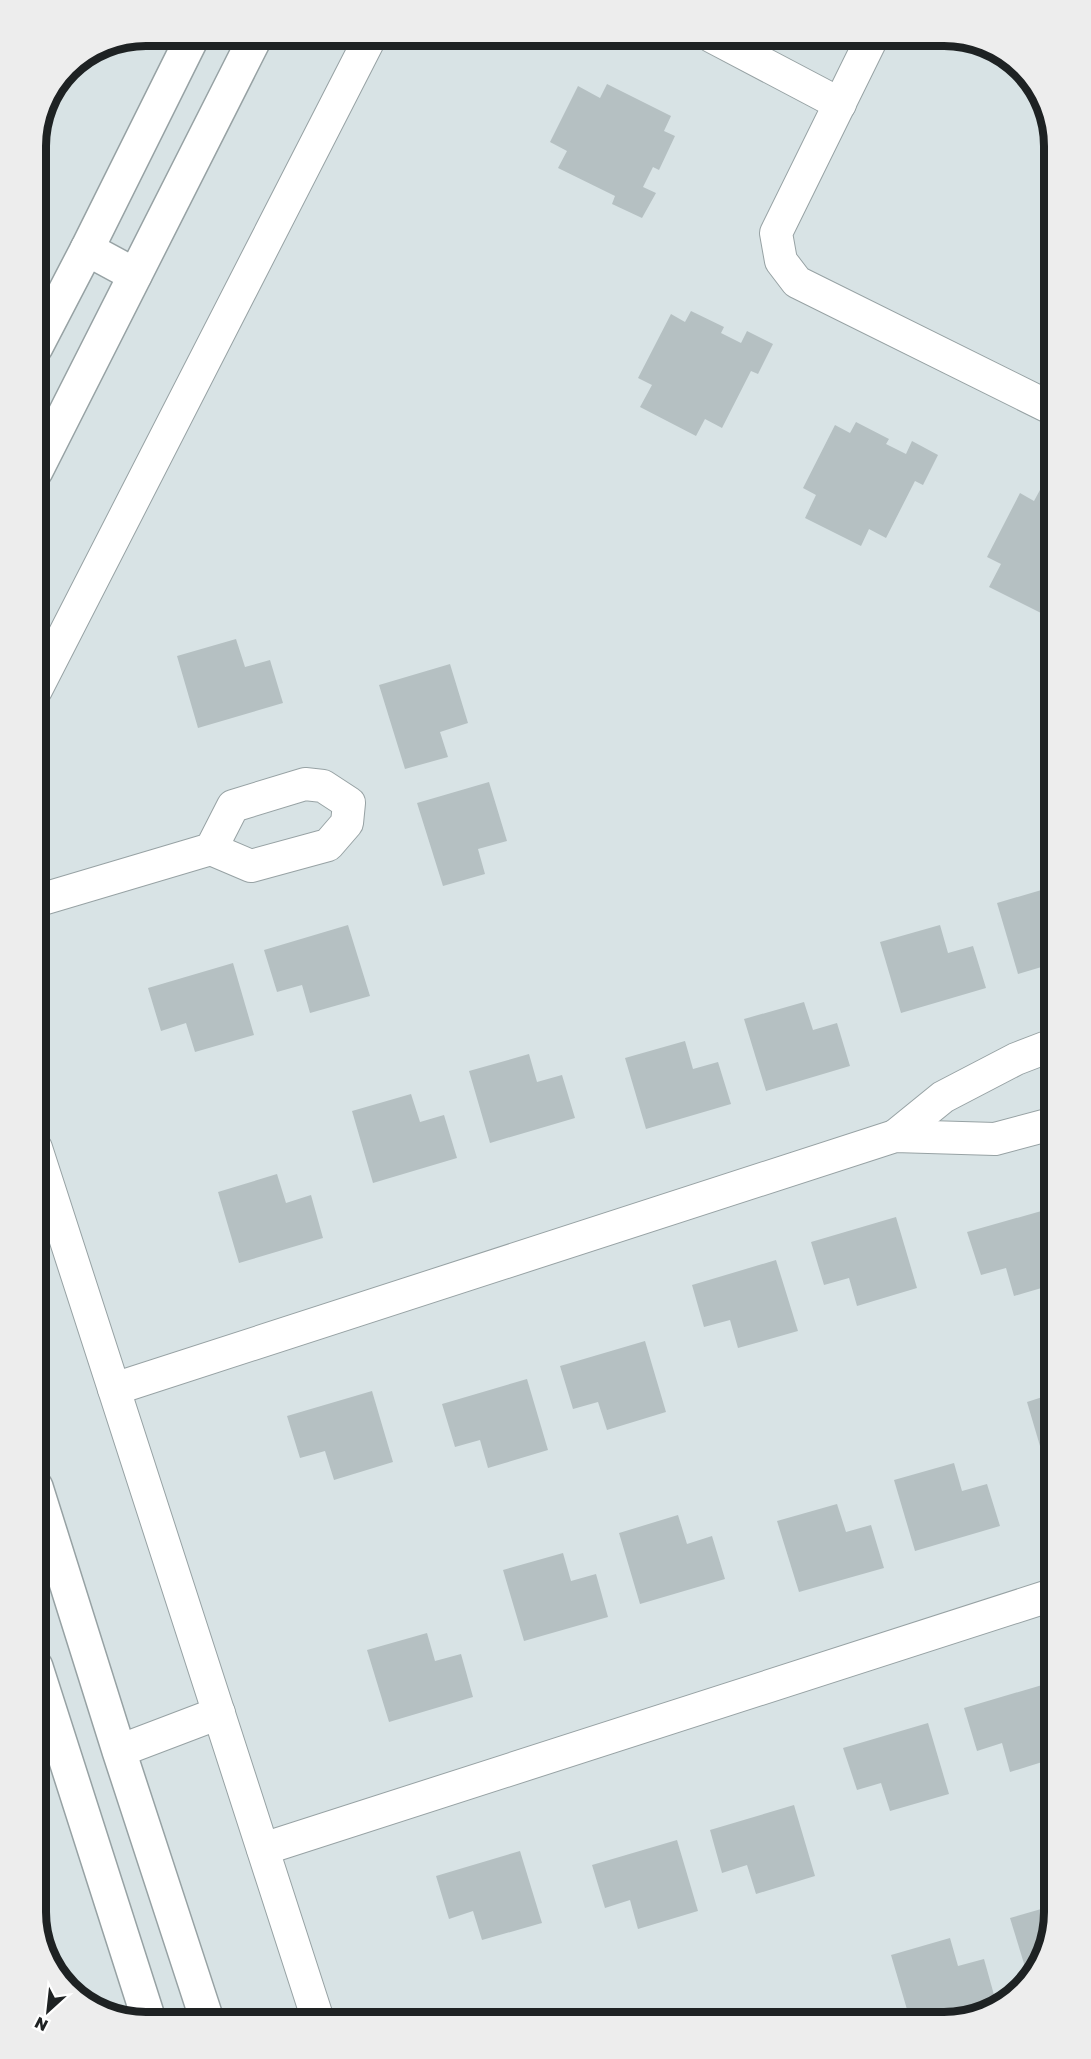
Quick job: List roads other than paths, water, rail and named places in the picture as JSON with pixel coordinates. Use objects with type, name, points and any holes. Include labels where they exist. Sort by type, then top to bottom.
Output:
[{"type":"main road","points":[[47,325],[188,46]]},
{"type":"main road","points":[[47,450],[251,46]]},
{"type":"main road","points":[[87,249],[135,275]]},
{"type":"main road","points":[[46,1519],[204,2012]]},
{"type":"main road","points":[[46,1699],[146,2012]]},
{"type":"street","points":[[47,669],[366,46]]},
{"type":"street","points":[[731,47],[840,104]]},
{"type":"street","points":[[868,47],[776,232],[781,261],[797,282],[1044,405]]},
{"type":"street","points":[[47,898],[211,849]]},
{"type":"street","points":[[895,1136],[944,1097],[1016,1059],[1044,1048]]},
{"type":"street","points":[[114,1389],[895,1136],[995,1139],[1044,1126]]},
{"type":"street","points":[[46,1180],[315,2012]]},
{"type":"street","points":[[262,1849],[1044,1598]]},
{"type":"street","points":[[119,1751],[219,1713]]}]
